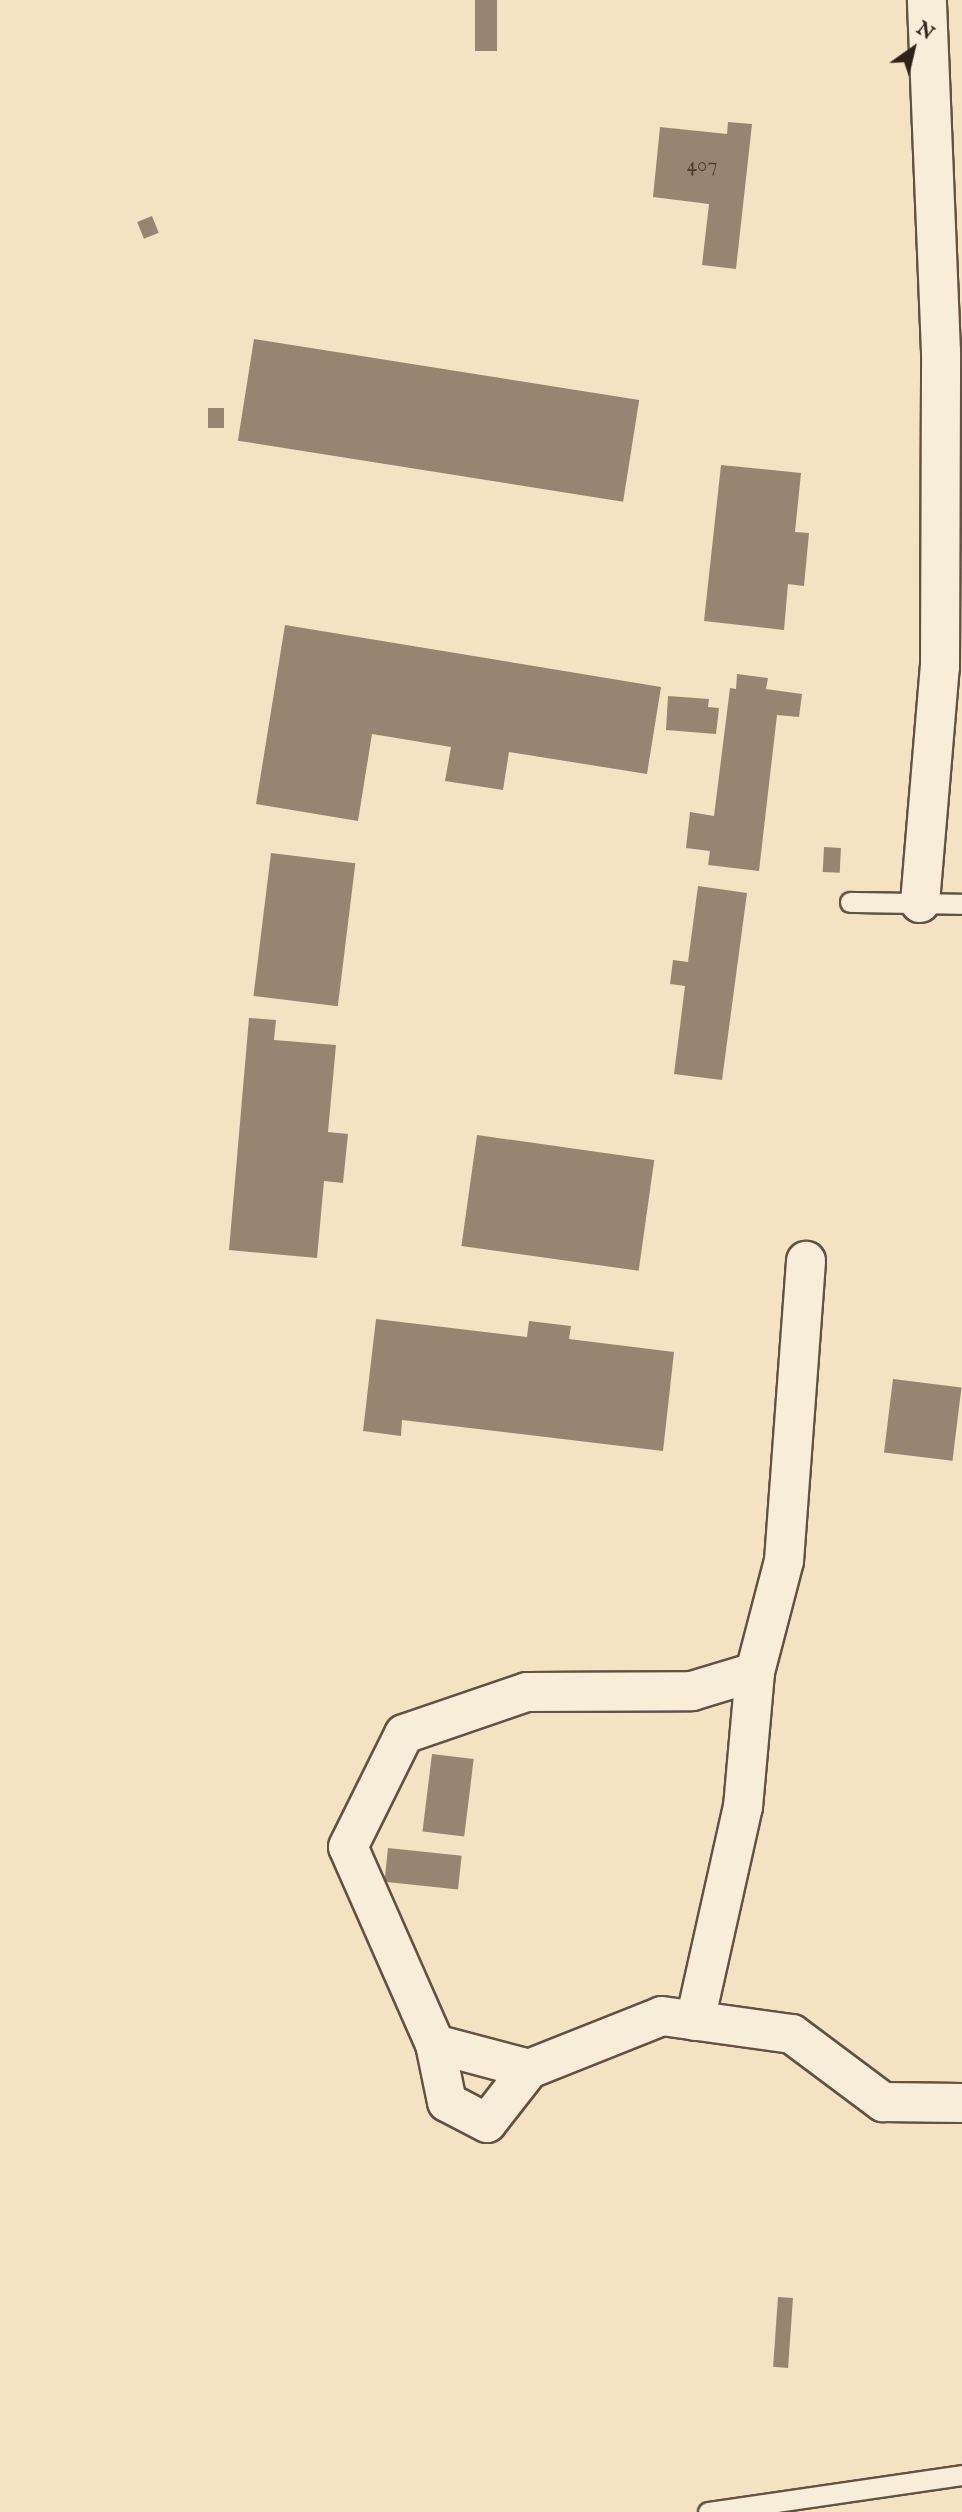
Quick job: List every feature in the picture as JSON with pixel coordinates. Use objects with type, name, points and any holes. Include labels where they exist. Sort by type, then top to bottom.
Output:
[{"type":"street","points":[[920,903],[950,708],[941,352],[927,0]]},
{"type":"street","points":[[695,2021],[743,1807],[755,1672],[784,1561],[806,1261]]},
{"type":"street","points":[[755,1672],[692,1691],[527,1692],[404,1734],[348,1847],[435,2044],[447,2102],[487,2123],[529,2069],[662,2016],[792,2034],[883,2102],[962,2103]]},
{"type":"street","points":[[435,2044],[529,2069]]},
{"type":"lane","points":[[850,902],[962,904]]},
{"type":"lane","points":[[708,2512],[962,2475]]},
{"type":"building","points":[[475,0],[497,0],[497,51],[475,51]]},
{"type":"building","points":[[728,122],[752,124],[736,269],[702,265],[709,204],[653,197],[660,127],[727,134]]},
{"type":"building","points":[[152,216],[159,233],[144,239],[137,222]]},
{"type":"building","points":[[254,339],[639,400],[623,502],[238,441]]},
{"type":"building","points":[[208,408],[224,408],[224,428],[208,428]]},
{"type":"building","points":[[721,465],[801,473],[795,532],[809,533],[804,586],[788,584],[784,630],[704,621]]},
{"type":"building","points":[[285,625],[661,687],[647,774],[509,752],[503,790],[445,781],[451,747],[372,734],[358,821],[256,804]]},
{"type":"building","points":[[737,674],[768,678],[766,689],[802,694],[799,717],[777,715],[759,871],[708,865],[710,851],[686,848],[690,812],[714,816],[730,688],[736,689]]},
{"type":"building","points":[[668,696],[709,699],[708,707],[719,708],[716,734],[666,730]]},
{"type":"building","points":[[824,847],[841,848],[840,873],[823,872]]},
{"type":"building","points":[[271,853],[355,863],[338,1006],[253,996]]},
{"type":"building","points":[[698,886],[747,893],[722,1080],[674,1074],[685,986],[670,984],[673,960],[688,962]]},
{"type":"building","points":[[249,1018],[276,1020],[274,1040],[336,1045],[328,1132],[348,1134],[343,1183],[324,1181],[317,1258],[229,1250]]},
{"type":"building","points":[[477,1135],[654,1160],[639,1271],[461,1246]]},
{"type":"building","points":[[376,1319],[527,1337],[529,1321],[571,1326],[569,1339],[674,1352],[663,1451],[402,1420],[401,1436],[363,1431]]},
{"type":"building","points":[[893,1379],[961,1387],[952,1461],[884,1452]]},
{"type":"building","points":[[432,1754],[474,1759],[464,1837],[422,1831]]},
{"type":"building","points":[[388,1848],[462,1856],[458,1890],[384,1882]]},
{"type":"building","points":[[778,2297],[793,2298],[788,2368],[773,2367]]}]
